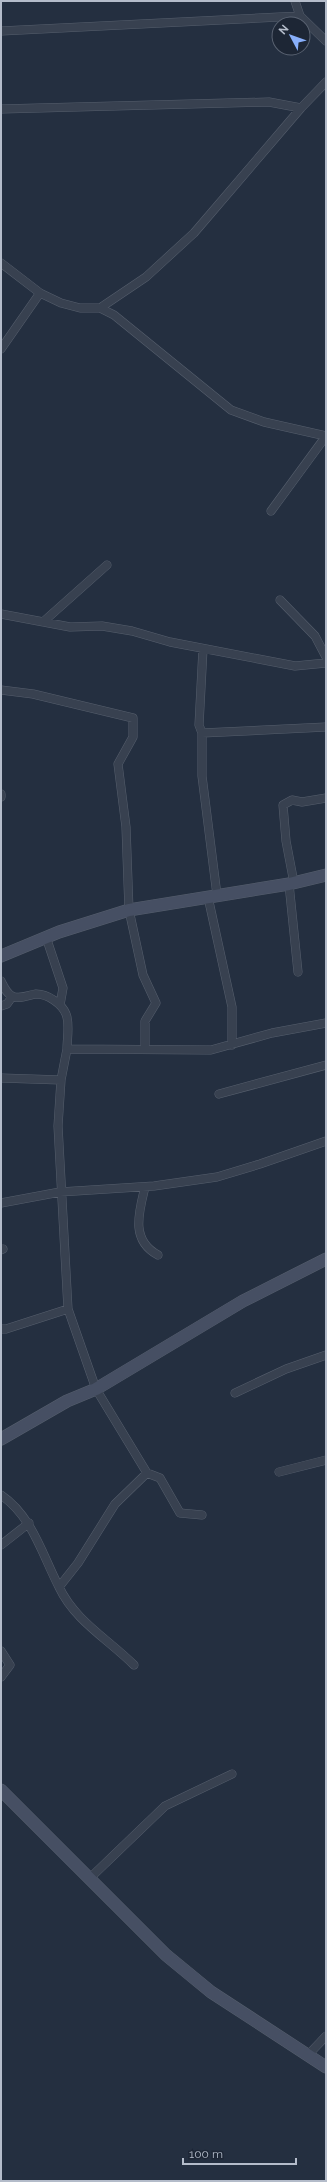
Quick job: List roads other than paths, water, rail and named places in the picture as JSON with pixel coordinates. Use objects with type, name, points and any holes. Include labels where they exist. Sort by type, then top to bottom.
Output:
[{"type":"street","points":[[295,1],[300,16]]},
{"type":"street","points":[[1,31],[271,17]]},
{"type":"street","points":[[311,27],[326,41]]},
{"type":"street","points":[[100,308],[146,276],[194,233],[301,108],[326,82]]},
{"type":"street","points":[[1,109],[269,102],[301,108]]},
{"type":"street","points":[[1,263],[40,293],[61,304],[80,308],[100,308],[114,315],[230,410],[264,422],[326,436],[271,511]]},
{"type":"street","points":[[1,349],[40,293]]},
{"type":"street","points":[[43,622],[107,565]]},
{"type":"street","points":[[280,600],[314,636],[326,656]]},
{"type":"street","points":[[2,616],[70,627],[102,626],[132,631],[203,649],[295,666],[326,663]]},
{"type":"street","points":[[203,649],[199,725],[202,733],[202,776],[213,896],[232,1007],[232,1045]]},
{"type":"street","points":[[1,690],[33,694],[133,718],[133,736],[118,764],[126,827],[129,910],[143,975],[156,1003],[145,1021],[145,1049]]},
{"type":"street","points":[[202,733],[326,726]]},
{"type":"street","points":[[298,972],[292,884],[283,805],[292,800],[302,802],[326,798]]},
{"type":"street","points":[[1,956],[46,937],[129,910],[292,884],[326,875]]},
{"type":"street","points":[[46,937],[63,988],[60,1006]]},
{"type":"street","points":[[1,981],[6,991],[12,997],[21,998],[37,994],[47,996],[60,1006],[67,1015],[67,1049],[61,1080],[58,1126],[60,1192],[68,1309],[96,1389],[147,1473],[160,1478],[180,1513],[202,1516]]},
{"type":"street","points":[[47,996],[63,988]]},
{"type":"street","points":[[1,1006],[7,1004],[12,997]]},
{"type":"street","points":[[67,1049],[211,1050],[272,1033],[326,1023]]},
{"type":"street","points":[[219,1094],[326,1065]]},
{"type":"street","points":[[1,1078],[61,1080]]},
{"type":"street","points":[[1,1203],[60,1192],[145,1187],[217,1177],[326,1141]]},
{"type":"street","points":[[145,1187],[138,1216],[141,1240],[149,1250],[158,1255]]},
{"type":"street","points":[[1,1439],[67,1401],[96,1389],[243,1301],[326,1259]]},
{"type":"street","points":[[1,1329],[6,1330],[68,1309]]},
{"type":"street","points":[[235,1393],[286,1369],[326,1356]]},
{"type":"street","points":[[278,1472],[326,1460]]},
{"type":"street","points":[[59,1587],[78,1563],[115,1504],[147,1473]]},
{"type":"street","points":[[1,1495],[12,1503],[29,1523],[42,1555],[67,1603],[97,1634],[118,1649],[134,1665]]},
{"type":"street","points":[[1,1545],[29,1523]]},
{"type":"street","points":[[1,1651],[10,1665],[1,1677]]},
{"type":"street","points":[[89,1879],[165,1806],[232,1774]]},
{"type":"street","points":[[1,1790],[166,1955],[211,1992],[326,2067]]},
{"type":"street","points":[[308,2054],[326,2036]]}]
